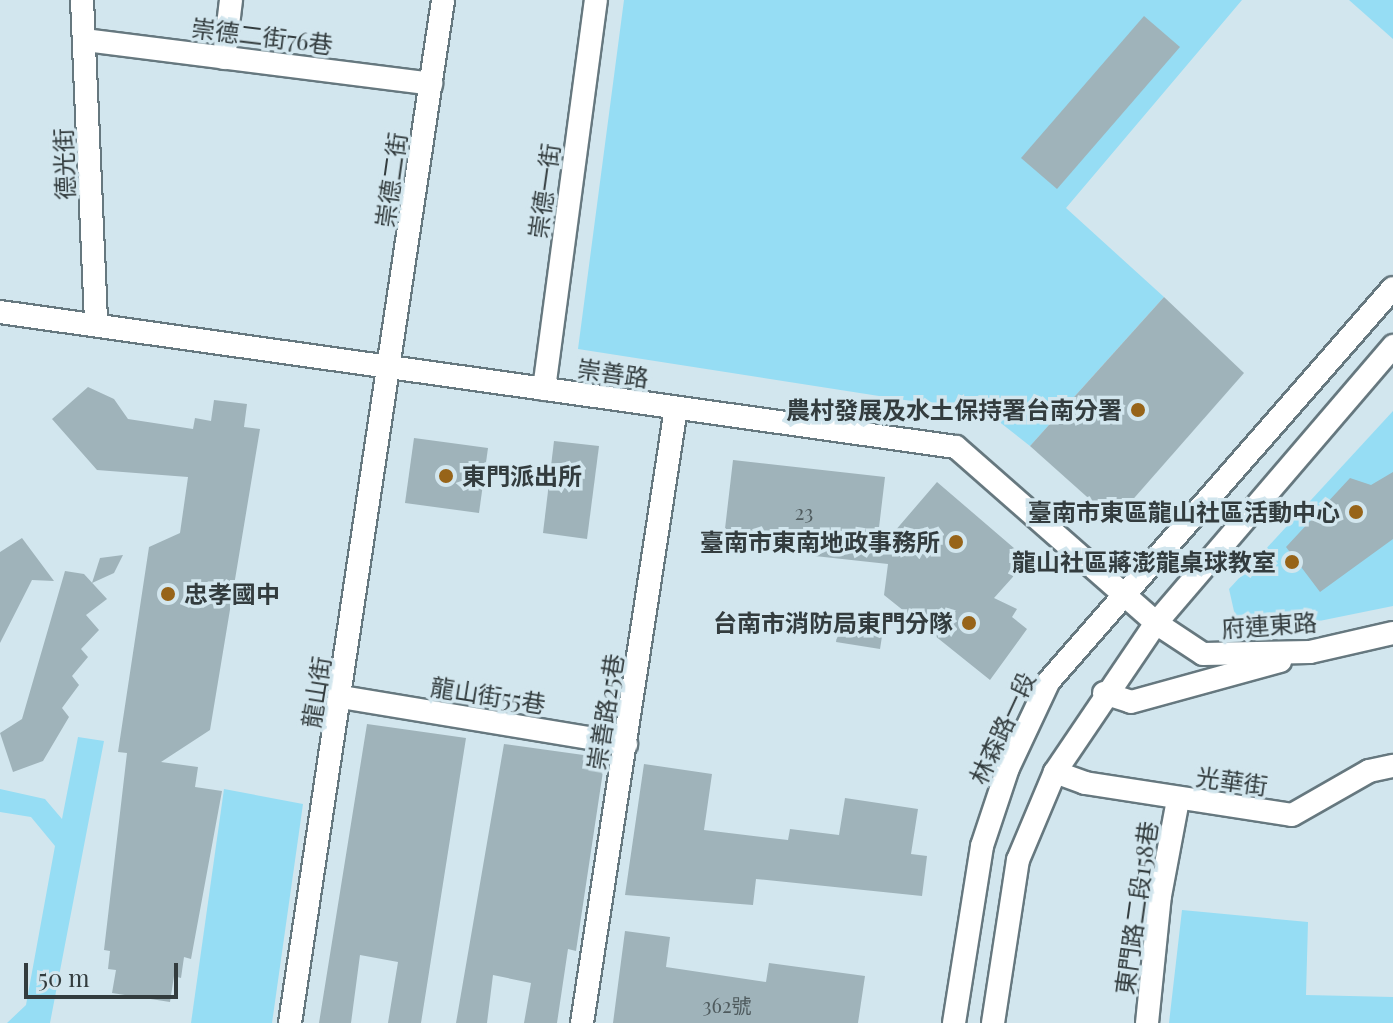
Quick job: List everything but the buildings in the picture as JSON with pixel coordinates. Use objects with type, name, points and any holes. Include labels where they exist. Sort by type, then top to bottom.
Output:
[{"type":"street","name":"德光街","points":[[82,0],[96,325]]},
{"type":"street","points":[[224,58],[231,0]]},
{"type":"street","name":"崇德二街","points":[[391,368],[443,0]]},
{"type":"street","name":"崇德一街","points":[[544,389],[596,0]]},
{"type":"street","name":"崇德二街76巷","points":[[85,40],[431,84]]},
{"type":"street","name":"林森路一段","points":[[954,1023],[982,846],[1008,768],[1049,681],[1126,597],[1393,288]]},
{"type":"street","name":"崇善路","points":[[0,312],[956,447],[1156,623]]},
{"type":"street","points":[[993,1023],[1018,860],[1055,772],[1104,693],[1156,623],[1393,346]]},
{"type":"street","name":"龍山街","points":[[290,1023],[391,368]]},
{"type":"street","name":"崇善路25巷","points":[[582,1023],[676,408]]},
{"type":"street","name":"府連東路","points":[[1156,623],[1203,654],[1310,652],[1393,633]]},
{"type":"street","points":[[1104,693],[1131,702],[1310,652]]},
{"type":"street","name":"龍山街55巷","points":[[341,697],[626,744]]},
{"type":"street","name":"光華街","points":[[1055,772],[1178,800],[1292,815],[1369,771],[1393,766]]},
{"type":"street","name":"東門路二段158巷","points":[[1147,1023],[1160,896],[1178,800]]},
{"type":"shaded area","points":[[624,0],[1242,0],[1066,208],[1164,297],[1030,446],[988,413],[578,349]]},
{"type":"shaded area","points":[[1349,0],[1393,0],[1393,39]]},
{"type":"shaded area","points":[[1393,411],[1393,606],[1265,632],[1236,620],[1229,589]]},
{"type":"shaded area","points":[[78,737],[104,741],[50,1023],[7,1023],[26,1005],[55,846],[31,817],[0,812],[0,789],[45,799],[62,819]]},
{"type":"shaded area","points":[[224,789],[303,804],[272,1023],[191,1023]]},
{"type":"shaded area","points":[[1182,910],[1308,922],[1306,995],[1393,997],[1393,1023],[1169,1023]]},
{"type":"place","name":"農村發展及水土保持署台南分署","points":[[1138,410]]},
{"type":"place","name":"東門派出所","points":[[446,476]]},
{"type":"place","name":"臺南市東區龍山社區活動中心","points":[[1356,512]]},
{"type":"place","name":"臺南市東南地政事務所","points":[[956,542]]},
{"type":"place","name":"龍山社區蔣澎龍桌球教室","points":[[1292,562]]},
{"type":"place","name":"忠孝國中","points":[[168,594]]},
{"type":"place","name":"台南市消防局東門分隊","points":[[969,623]]}]
